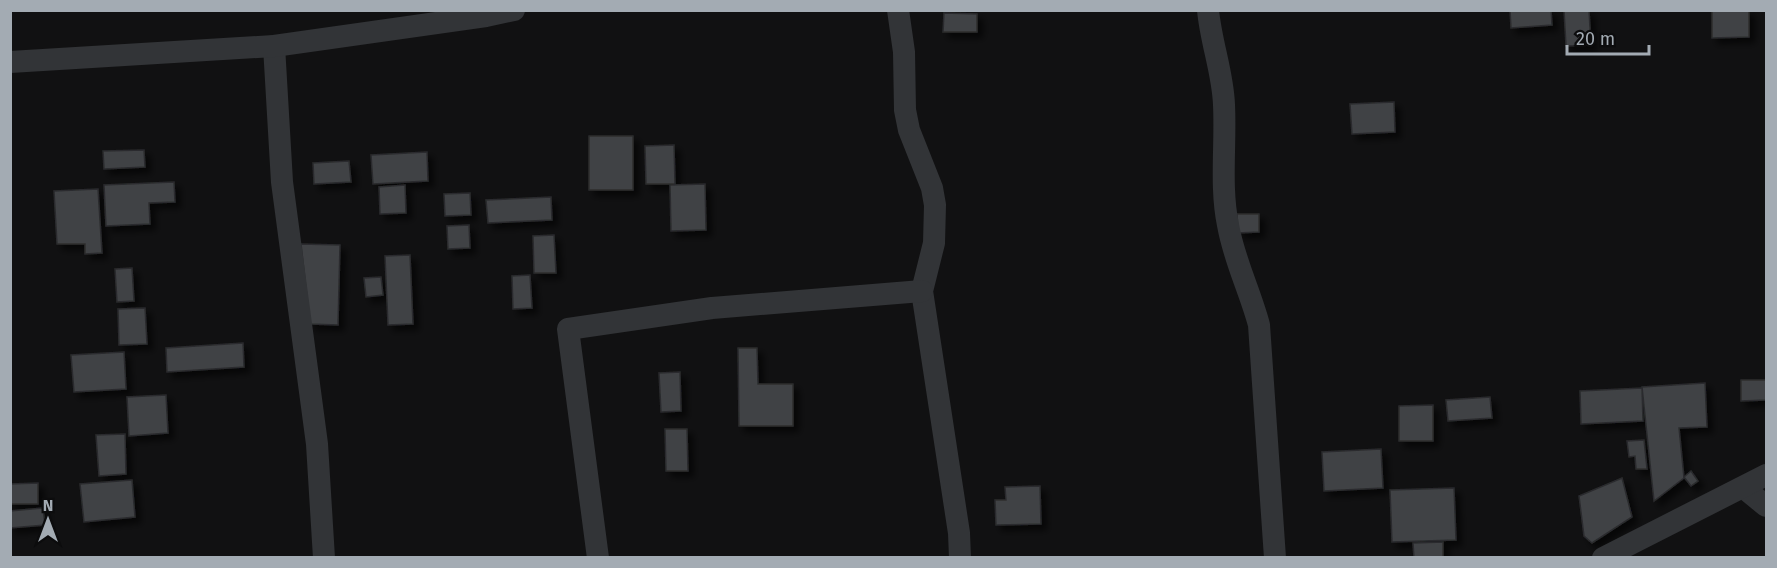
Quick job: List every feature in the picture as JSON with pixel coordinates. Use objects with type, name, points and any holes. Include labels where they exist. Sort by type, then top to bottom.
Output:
[{"type":"street","points":[[10,62],[273,46],[514,10]]},
{"type":"street","points":[[898,10],[904,52],[905,110],[909,130],[928,178],[935,205],[934,243],[922,291],[959,533],[960,558]]},
{"type":"street","points":[[1208,10],[1222,80],[1227,223],[1236,262],[1252,300],[1259,325],[1275,558]]},
{"type":"street","points":[[273,46],[282,182],[317,444],[324,558]]},
{"type":"street","points":[[598,558],[568,329],[712,308],[922,291]]},
{"type":"street","points":[[1603,558],[1767,476]]},
{"type":"street","points":[[1744,488],[1767,506]]},
{"type":"building","points":[[1510,10],[1551,10],[1552,25],[1511,28]]},
{"type":"building","points":[[1564,10],[1589,10],[1591,45],[1566,46]]},
{"type":"building","points":[[1712,10],[1749,10],[1749,37],[1712,38]]},
{"type":"building","points":[[944,13],[977,14],[977,32],[943,32]]},
{"type":"building","points":[[1394,102],[1395,132],[1352,134],[1350,104]]},
{"type":"building","points":[[589,136],[633,136],[633,190],[589,190]]},
{"type":"building","points":[[674,145],[675,184],[646,184],[645,146]]},
{"type":"building","points":[[144,150],[145,167],[104,169],[103,151]]},
{"type":"building","points":[[427,152],[428,181],[373,184],[371,155]]},
{"type":"building","points":[[349,161],[351,182],[314,184],[313,163]]},
{"type":"building","points":[[174,182],[175,202],[149,203],[150,224],[106,226],[104,185]]},
{"type":"building","points":[[705,184],[706,230],[671,231],[670,185]]},
{"type":"building","points":[[405,185],[406,213],[380,214],[379,187]]},
{"type":"building","points":[[98,189],[102,253],[85,254],[85,244],[57,244],[54,191]]},
{"type":"building","points":[[470,193],[471,215],[445,216],[444,194]]},
{"type":"building","points":[[551,197],[552,220],[488,223],[486,200]]},
{"type":"building","points":[[1237,214],[1259,214],[1259,232],[1238,233]]},
{"type":"building","points":[[469,225],[470,248],[448,249],[447,226]]},
{"type":"building","points":[[554,235],[556,273],[534,273],[533,236]]},
{"type":"building","points":[[301,244],[340,245],[338,325],[310,324]]},
{"type":"building","points":[[410,255],[413,324],[388,325],[385,256]]},
{"type":"building","points":[[132,268],[134,301],[117,302],[115,269]]},
{"type":"building","points":[[530,275],[532,308],[513,309],[512,276]]},
{"type":"building","points":[[381,277],[383,295],[366,297],[364,278]]},
{"type":"building","points":[[145,308],[147,344],[119,345],[118,309]]},
{"type":"building","points":[[243,343],[244,367],[167,372],[166,348]]},
{"type":"building","points":[[738,348],[757,348],[758,384],[793,384],[793,426],[739,426]]},
{"type":"building","points":[[124,352],[126,389],[74,392],[71,355]]},
{"type":"building","points":[[680,372],[681,411],[661,412],[659,373]]},
{"type":"building","points":[[1741,380],[1766,380],[1766,400],[1741,401]]},
{"type":"building","points":[[1705,383],[1707,427],[1679,428],[1684,478],[1654,501],[1642,387]]},
{"type":"building","points":[[1642,388],[1643,421],[1581,424],[1580,391]]},
{"type":"building","points":[[166,395],[168,433],[129,436],[127,397]]},
{"type":"building","points":[[1490,397],[1492,418],[1448,421],[1446,400]]},
{"type":"building","points":[[1433,405],[1433,441],[1399,441],[1399,406]]},
{"type":"building","points":[[665,429],[687,429],[688,471],[666,471]]},
{"type":"building","points":[[125,434],[126,474],[99,476],[96,435]]},
{"type":"building","points":[[1644,440],[1647,469],[1636,469],[1635,456],[1629,457],[1627,441]]},
{"type":"building","points":[[1381,449],[1383,488],[1324,491],[1322,452]]},
{"type":"building","points":[[1691,471],[1698,481],[1691,486],[1684,477]]},
{"type":"building","points":[[1622,478],[1632,517],[1592,543],[1584,536],[1579,496]]},
{"type":"building","points":[[132,480],[135,517],[84,522],[80,484]]},
{"type":"building","points":[[38,483],[38,504],[10,504],[10,484]]},
{"type":"building","points":[[1040,486],[1041,524],[996,525],[995,500],[1006,500],[1005,487]]},
{"type":"building","points":[[1454,488],[1456,540],[1392,542],[1390,490]]},
{"type":"building","points":[[43,508],[45,525],[10,528],[10,511]]},
{"type":"building","points":[[1443,542],[1443,558],[1414,558],[1413,543]]}]
